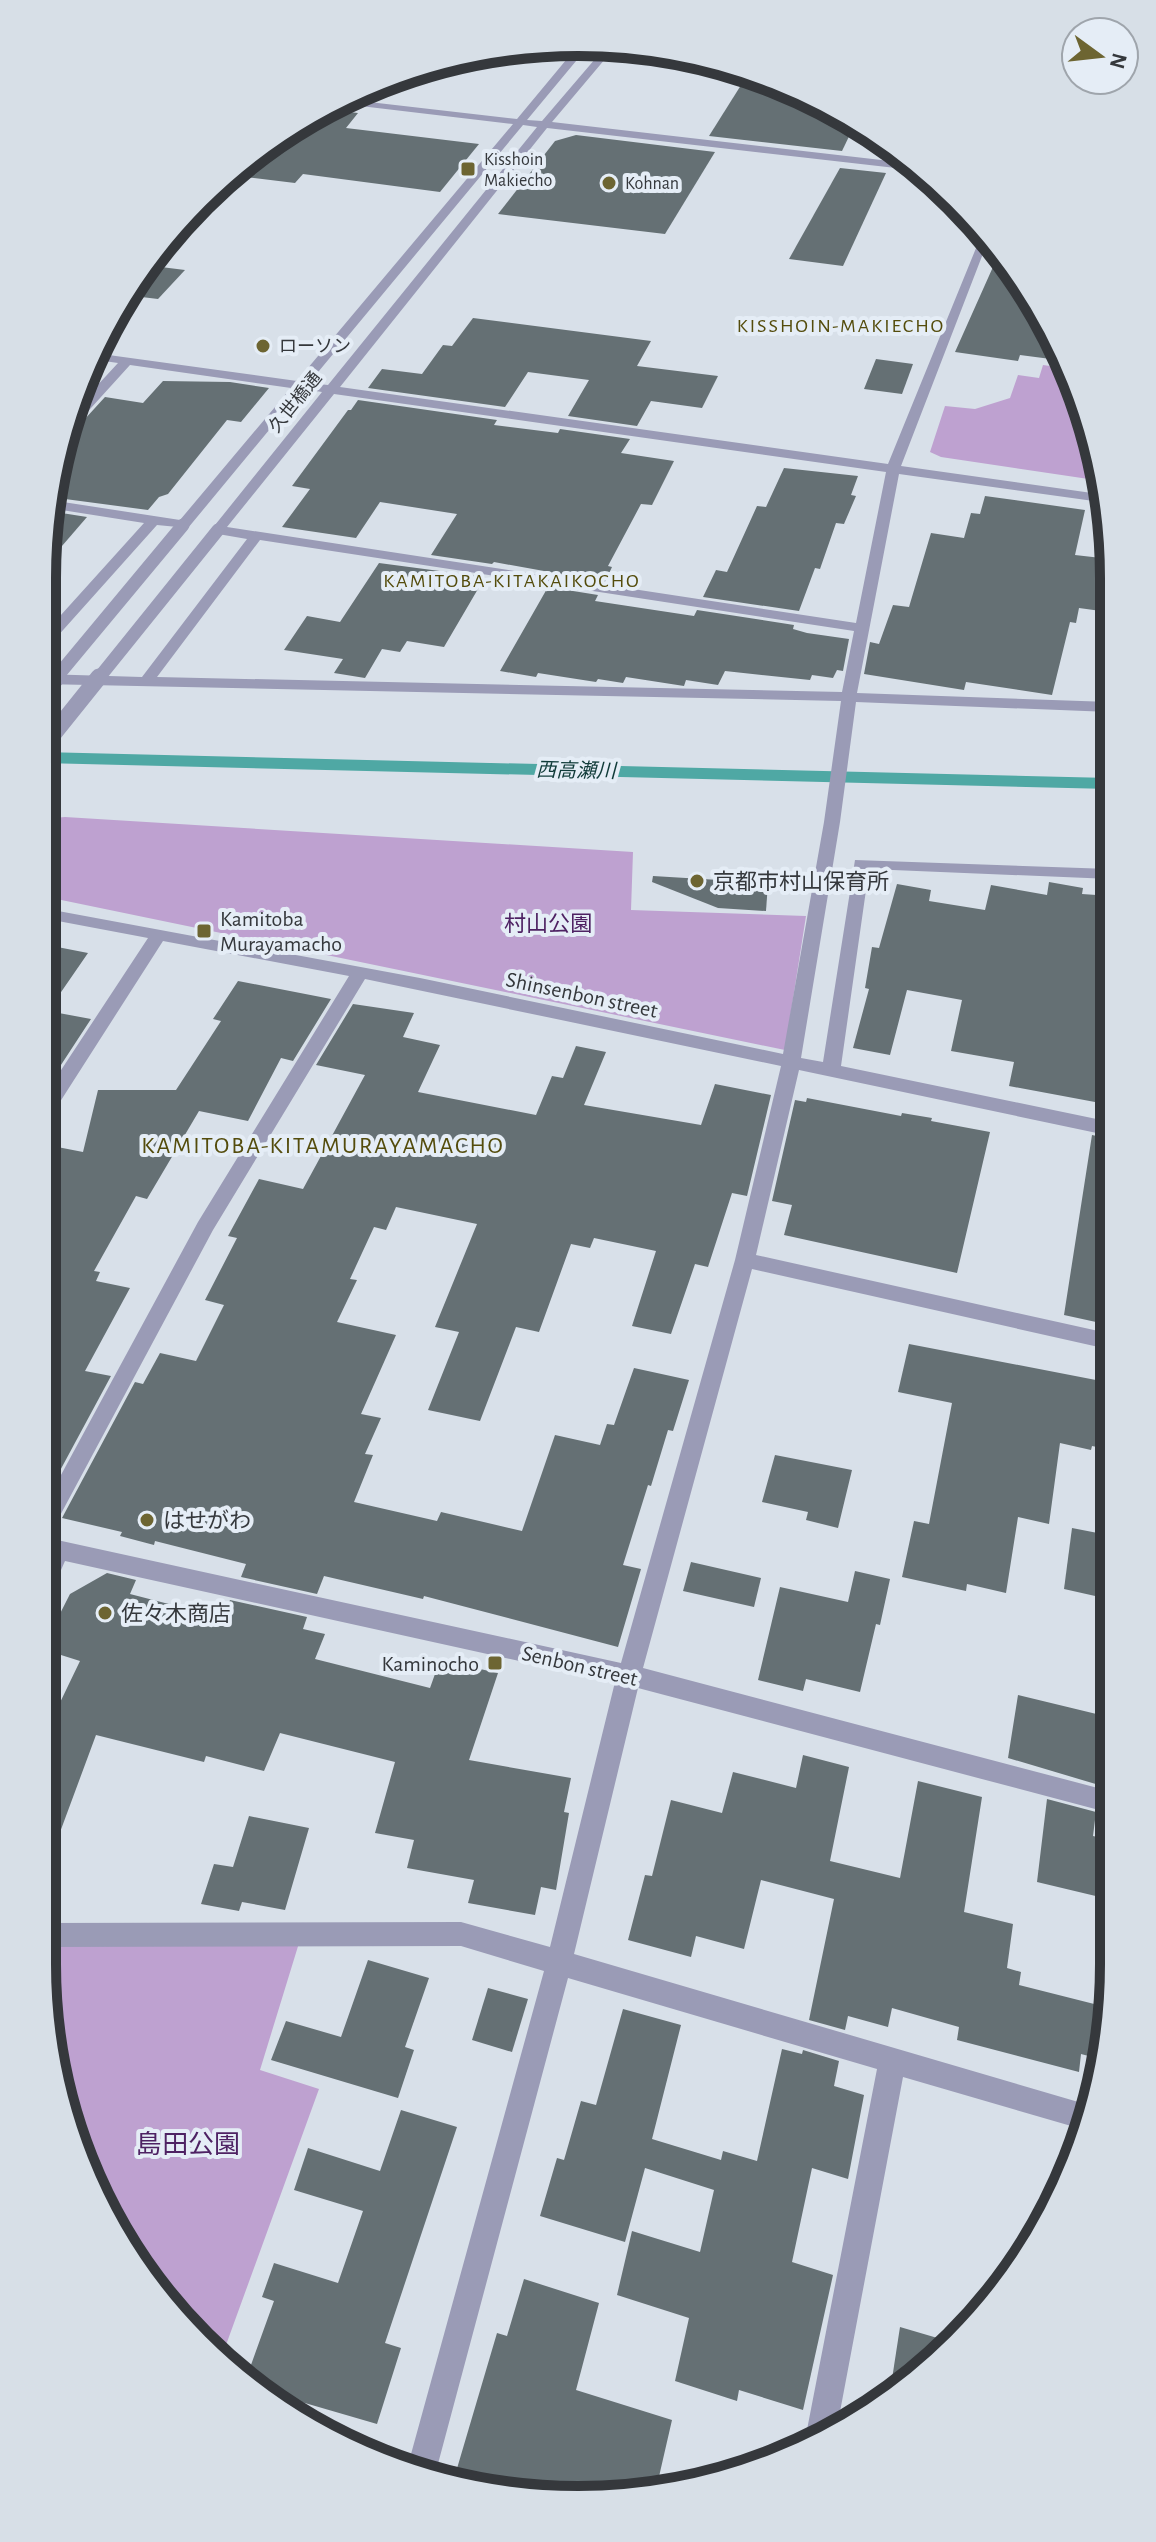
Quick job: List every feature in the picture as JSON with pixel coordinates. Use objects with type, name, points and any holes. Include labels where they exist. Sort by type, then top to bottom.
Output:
[{"type":"street","name":"久世橋通","points":[[56,678],[575,56]]},
{"type":"street","name":"久世橋通","points":[[56,731],[602,57]]},
{"type":"street","points":[[361,104],[898,165]]},
{"type":"street","points":[[424,2462],[559,1962],[629,1675],[745,1260],[791,1063],[832,822],[849,697],[893,469],[980,246]]},
{"type":"street","points":[[105,357],[1094,497]]},
{"type":"street","points":[[86,406],[128,360]]},
{"type":"street","points":[[61,506],[183,525]]},
{"type":"street","points":[[56,629],[154,520]]},
{"type":"street","points":[[218,530],[862,628]]},
{"type":"street","points":[[146,681],[256,536]]},
{"type":"street","points":[[56,679],[849,697],[1100,707]]},
{"type":"street","points":[[831,1072],[861,864],[1100,874]]},
{"type":"street","name":"Shinsenbon street","points":[[56,916],[360,973],[1100,1127]]},
{"type":"street","points":[[56,1093],[159,935]]},
{"type":"street","points":[[56,1505],[205,1227],[360,973]]},
{"type":"street","points":[[745,1260],[1100,1339]]},
{"type":"street","name":"Senbon street","points":[[56,1549],[629,1675],[1100,1800]]},
{"type":"street","points":[[56,1935],[461,1934],[1077,2115]]},
{"type":"street","points":[[823,2425],[892,2062]]},
{"type":"green space","points":[[1043,365],[1055,367],[1072,410],[1091,479],[941,457],[930,452],[945,406],[975,409],[1010,398],[1018,375],[1039,378]]},
{"type":"green space","name":"村山公園","points":[[56,818],[633,852],[631,910],[806,916],[785,1050],[56,899]]},
{"type":"green space","name":"島田公園","points":[[299,1943],[260,2070],[319,2089],[225,2348],[186,2308],[144,2254],[96,2164],[66,2066],[57,1998],[56,1944]]},
{"type":"water","name":"西高瀬川","points":[[56,752],[1100,778],[1100,789],[56,763]]},
{"type":"building","points":[[742,83],[809,110],[851,133],[842,151],[709,136]]},
{"type":"building","points":[[344,111],[358,113],[346,128],[479,144],[440,192],[303,174],[295,183],[245,177],[288,144]]},
{"type":"building","name":"Kohnan","points":[[576,135],[715,152],[665,234],[498,214],[555,141]]},
{"type":"building","points":[[840,168],[886,173],[843,266],[789,259]]},
{"type":"building","points":[[995,264],[1030,317],[1051,359],[1020,355],[1018,361],[955,352]]},
{"type":"building","points":[[159,267],[185,270],[158,299],[139,297]]},
{"type":"building","points":[[473,318],[651,341],[637,366],[718,376],[702,408],[651,401],[637,426],[568,416],[589,380],[528,372],[505,407],[368,388],[382,369],[422,374],[443,345],[452,346]]},
{"type":"building","points":[[876,359],[913,364],[902,394],[864,389]]},
{"type":"building","points":[[163,381],[230,382],[269,388],[241,422],[227,420],[168,494],[159,497],[148,510],[62,499],[79,425],[105,397],[143,403]]},
{"type":"building","points":[[358,400],[497,420],[494,425],[558,433],[560,429],[630,439],[621,453],[674,461],[652,505],[641,504],[608,566],[612,567],[605,582],[494,562],[431,555],[457,514],[380,502],[356,538],[282,527],[310,489],[292,486]]},
{"type":"building","points":[[784,468],[858,476],[851,495],[856,496],[844,524],[836,523],[820,569],[815,568],[799,611],[703,597],[716,570],[727,572],[757,506],[766,507]]},
{"type":"building","points":[[985,496],[1085,510],[1075,555],[1099,558],[1100,611],[1079,608],[1076,623],[1070,622],[1052,695],[966,682],[964,690],[864,674],[870,642],[879,644],[893,605],[909,607],[931,533],[964,538],[971,513],[980,514]]},
{"type":"building","points":[[60,513],[87,517],[57,552]]},
{"type":"building","points":[[379,563],[485,577],[444,647],[407,641],[400,652],[382,649],[365,678],[334,673],[343,659],[284,650],[307,616],[340,622]]},
{"type":"building","points":[[548,587],[598,595],[595,601],[694,616],[697,610],[794,625],[793,629],[807,633],[849,639],[843,671],[837,670],[833,678],[812,675],[810,680],[725,671],[718,685],[686,680],[684,686],[626,677],[623,683],[598,679],[596,682],[500,671]]},
{"type":"building","points":[[653,876],[768,883],[766,911],[718,908],[652,882]]},
{"type":"building","points":[[1049,882],[1083,888],[1082,894],[1100,895],[1100,1103],[1009,1086],[1014,1062],[951,1051],[962,1000],[907,990],[890,1055],[853,1048],[869,989],[865,988],[872,947],[879,948],[897,884],[931,890],[929,901],[985,910],[991,885],[1047,895]]},
{"type":"building","points":[[56,947],[88,953],[56,999]]},
{"type":"building","points":[[238,981],[331,999],[293,1061],[281,1058],[248,1121],[199,1111],[147,1199],[136,1196],[94,1271],[100,1272],[96,1281],[130,1288],[85,1371],[111,1376],[56,1478],[56,1147],[83,1152],[98,1090],[176,1090],[221,1021],[213,1019]]},
{"type":"building","points":[[353,1004],[414,1013],[403,1037],[440,1045],[418,1092],[536,1115],[552,1076],[563,1078],[576,1046],[606,1052],[584,1105],[701,1125],[715,1084],[771,1095],[747,1196],[732,1193],[708,1267],[695,1264],[671,1334],[632,1326],[656,1251],[594,1238],[590,1248],[571,1244],[539,1332],[516,1327],[480,1421],[428,1410],[459,1332],[435,1327],[477,1224],[396,1207],[386,1230],[374,1227],[350,1279],[357,1280],[337,1322],[396,1335],[361,1414],[381,1418],[365,1454],[373,1455],[354,1502],[437,1521],[441,1512],[522,1531],[555,1435],[600,1445],[607,1424],[614,1425],[634,1368],[689,1380],[673,1431],[668,1430],[651,1486],[648,1485],[623,1565],[641,1569],[618,1647],[424,1596],[423,1599],[324,1576],[317,1594],[241,1577],[246,1564],[155,1541],[154,1545],[120,1536],[122,1532],[62,1518],[135,1382],[143,1384],[160,1353],[196,1361],[224,1305],[205,1300],[237,1238],[228,1236],[259,1179],[303,1189],[365,1075],[316,1065]]},
{"type":"building","points":[[56,1012],[91,1019],[56,1073]]},
{"type":"building","points":[[807,1098],[901,1116],[902,1113],[932,1118],[931,1121],[990,1132],[957,1273],[784,1235],[792,1205],[772,1201],[795,1100],[806,1102]]},
{"type":"building","points":[[1092,1135],[1100,1137],[1100,1290],[1096,1322],[1064,1315]]},
{"type":"building","points":[[909,1344],[1100,1381],[1097,1405],[1100,1406],[1100,1448],[1092,1446],[1091,1450],[1060,1443],[1049,1524],[1018,1517],[1006,1593],[967,1584],[966,1591],[902,1577],[914,1521],[929,1524],[952,1403],[898,1392]]},
{"type":"building","points":[[775,1455],[852,1470],[838,1528],[806,1520],[808,1512],[762,1502]]},
{"type":"building","points":[[1072,1528],[1100,1533],[1100,1597],[1064,1589]]},
{"type":"building","points":[[691,1562],[761,1578],[754,1607],[683,1591]]},
{"type":"building","points":[[855,1571],[890,1579],[860,1692],[806,1679],[803,1691],[758,1680],[780,1587],[848,1602]]},
{"type":"building","points":[[107,1573],[136,1580],[130,1594],[223,1618],[230,1600],[307,1617],[303,1629],[325,1634],[315,1659],[430,1688],[440,1660],[498,1673],[469,1760],[571,1778],[564,1812],[569,1813],[556,1890],[541,1887],[535,1915],[468,1903],[474,1880],[407,1868],[414,1840],[375,1833],[395,1762],[280,1733],[264,1771],[206,1756],[204,1762],[96,1735],[56,1843],[56,1711],[80,1661],[56,1653],[56,1622],[70,1594]]},
{"type":"building","points":[[1018,1695],[1100,1715],[1099,1785],[1008,1758]]},
{"type":"building","points":[[803,1755],[849,1767],[830,1861],[900,1878],[918,1781],[982,1797],[964,1912],[1013,1924],[1007,1968],[1021,1972],[1019,1985],[1098,2005],[1092,2057],[1081,2054],[1079,2072],[957,2040],[959,2027],[892,2008],[888,2027],[848,2016],[845,2030],[809,2020],[834,1899],[761,1880],[744,1949],[696,1936],[691,1957],[628,1940],[645,1875],[652,1876],[671,1800],[722,1813],[733,1772],[796,1788]]},
{"type":"building","points":[[1047,1799],[1096,1812],[1093,1836],[1100,1838],[1100,1897],[1037,1882]]},
{"type":"building","points":[[249,1816],[309,1828],[285,1910],[242,1902],[239,1911],[201,1904],[214,1864],[233,1867]]},
{"type":"building","points":[[368,1960],[429,1978],[405,2047],[414,2050],[398,2098],[271,2060],[286,2021],[341,2037]]},
{"type":"building","points":[[488,1988],[528,1999],[512,2052],[472,2040]]},
{"type":"building","points":[[623,2009],[681,2025],[652,2139],[721,2160],[723,2151],[757,2161],[782,2049],[802,2054],[803,2050],[839,2061],[834,2086],[864,2095],[848,2179],[812,2168],[792,2262],[833,2275],[803,2410],[739,2390],[737,2401],[675,2381],[689,2318],[617,2295],[632,2231],[700,2252],[714,2190],[645,2168],[625,2242],[540,2216],[557,2158],[564,2160],[581,2101],[596,2105]]},
{"type":"building","points":[[401,2110],[457,2127],[385,2343],[401,2348],[377,2424],[298,2401],[297,2404],[249,2369],[274,2301],[262,2297],[274,2263],[338,2283],[363,2211],[294,2190],[308,2148],[380,2171]]},
{"type":"building","points":[[524,2279],[599,2303],[576,2390],[672,2420],[658,2480],[612,2485],[544,2485],[456,2471],[497,2333],[507,2336]]},
{"type":"building","points":[[900,2327],[941,2339],[922,2356],[892,2381]]},
{"type":"place","name":"Kisshoin Makiecho","points":[[468,169]]},
{"type":"place","name":"Kohnan","points":[[609,183]]},
{"type":"place","name":"ローソン","points":[[263,346]]},
{"type":"place","name":"京都市村山保育所","points":[[697,881]]},
{"type":"place","name":"Kamitoba Murayamacho","points":[[204,931]]},
{"type":"place","name":"はせがわ","points":[[147,1520]]},
{"type":"place","name":"佐々木商店","points":[[105,1613]]},
{"type":"place","name":"Kaminocho","points":[[495,1663]]},
{"type":"district","name":"KISSHOIN-MAKIECHO","points":[[841,325]]},
{"type":"district","name":"KAMITOBA-KITAKAIKOCHO","points":[[512,580]]},
{"type":"district","name":"KAMITOBA-KITAMURAYAMACHO","points":[[323,1145]]}]
